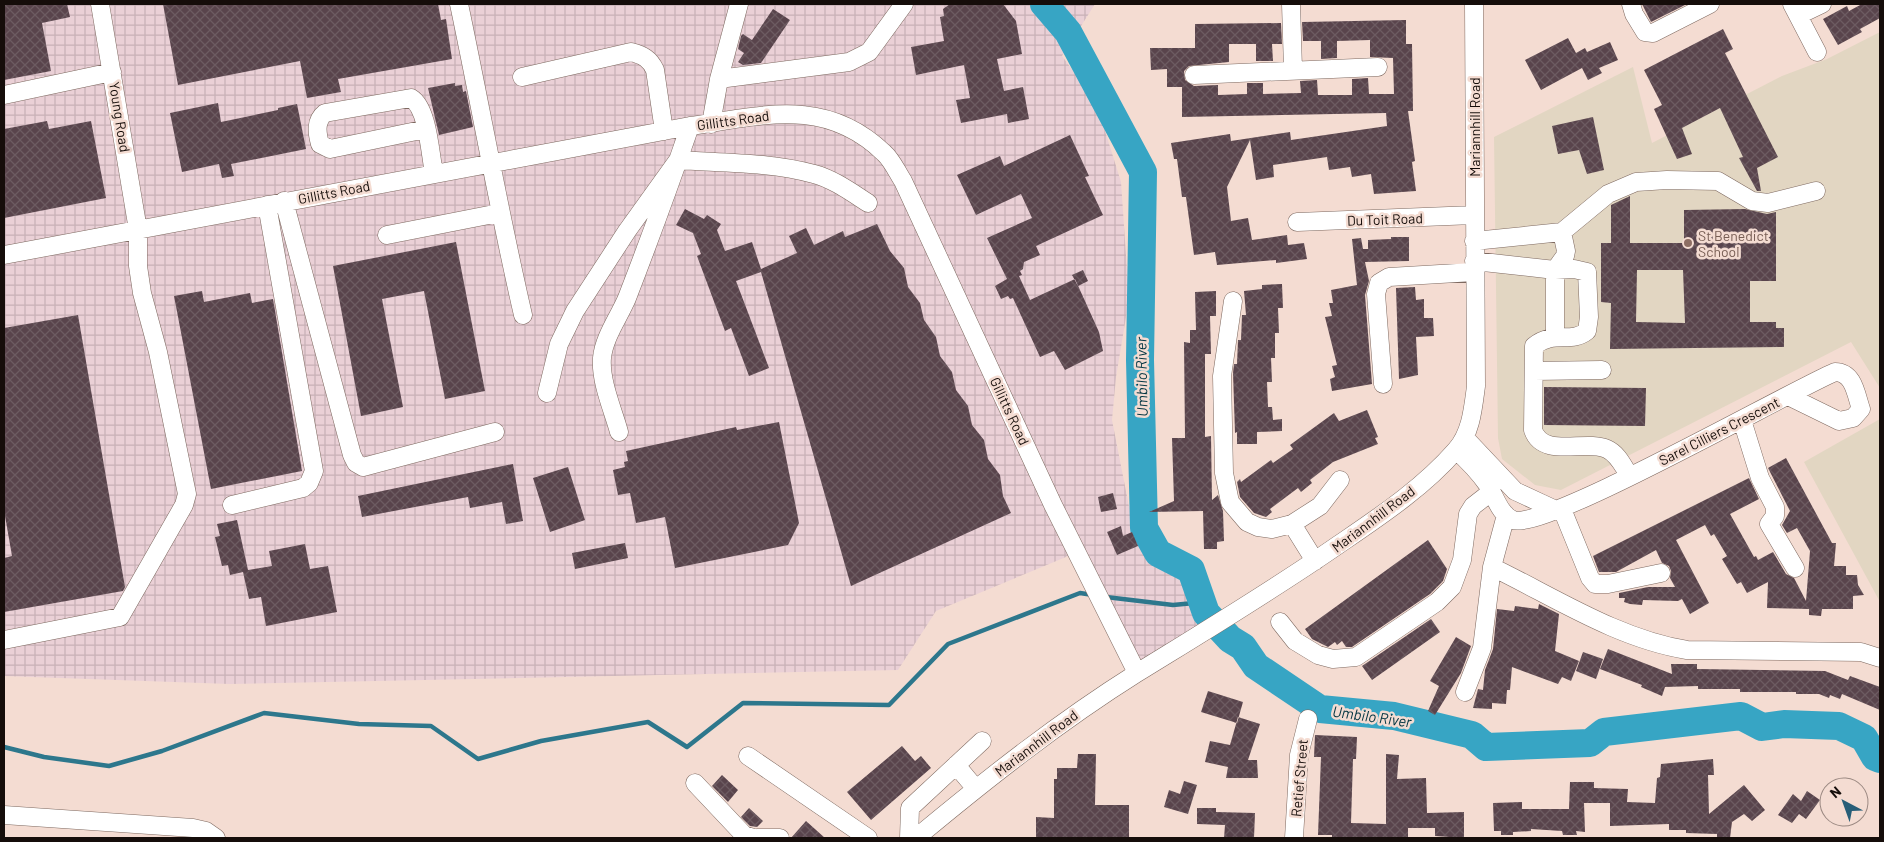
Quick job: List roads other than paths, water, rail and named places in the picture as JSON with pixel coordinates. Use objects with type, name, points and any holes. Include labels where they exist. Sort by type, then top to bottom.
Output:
[{"type":"street","name":"Young Road","points":[[4,640],[120,617],[184,505],[187,494],[158,352],[142,293],[138,266],[138,230],[100,4]]},
{"type":"street","points":[[459,4],[492,164],[499,213],[523,315]]},
{"type":"street","points":[[711,124],[719,79],[739,4]]},
{"type":"street","points":[[719,79],[849,62],[861,57],[877,42],[904,4]]},
{"type":"street","points":[[1291,4],[1293,69]]},
{"type":"street","name":"Mariannhill Road","points":[[916,838],[1076,712],[1185,645],[1373,522],[1426,480],[1460,444],[1476,386],[1470,268],[1474,241],[1474,4]]},
{"type":"street","points":[[1631,4],[1638,24],[1645,32],[1653,33],[1710,4]]},
{"type":"street","points":[[1817,52],[1795,9],[1822,4]]},
{"type":"street","points":[[522,77],[631,52],[640,54],[651,62],[655,70],[664,131]]},
{"type":"street","points":[[1194,75],[1293,69],[1378,67]]},
{"type":"street","points":[[4,95],[112,72]]},
{"type":"street","points":[[426,129],[330,149],[320,144],[317,123],[320,117],[325,114],[406,97],[417,101],[421,106],[426,129],[434,173]]},
{"type":"street","name":"Gillitts Road","points":[[4,255],[690,126],[786,113],[830,118],[856,130],[886,154],[903,181],[1053,505],[1137,673]]},
{"type":"street","points":[[619,432],[604,376],[602,358],[609,335],[626,301],[660,212],[690,126]]},
{"type":"street","points":[[678,160],[773,166],[814,174],[839,184],[868,203]]},
{"type":"street","points":[[547,393],[559,344],[575,311],[627,231],[678,160]]},
{"type":"street","points":[[1474,241],[1562,232],[1608,194],[1636,182],[1667,180],[1718,181],[1752,201],[1768,203],[1816,191]]},
{"type":"street","points":[[284,201],[352,455],[356,463],[364,467],[495,432]]},
{"type":"street","points":[[232,506],[303,488],[310,483],[314,472],[267,205]]},
{"type":"street","points":[[387,235],[499,213]]},
{"type":"street","name":"Du Toit Road","points":[[1297,222],[1474,215]]},
{"type":"street","points":[[1555,336],[1556,270],[1566,251],[1562,232]]},
{"type":"street","points":[[1383,384],[1376,294],[1379,283],[1389,277],[1470,268],[1574,269],[1587,272],[1589,317],[1587,331],[1581,336],[1544,338],[1534,346],[1533,430],[1539,440],[1549,446],[1595,445],[1608,449],[1616,455],[1629,475]]},
{"type":"street","points":[[1233,301],[1222,376],[1225,487],[1230,502],[1248,522],[1258,527],[1272,529],[1292,524],[1320,506],[1340,480]]},
{"type":"street","points":[[1534,371],[1602,370]]},
{"type":"street","name":"Sarel Cilliers Crescent","points":[[1506,515],[1513,520],[1527,520],[1560,510],[1742,420],[1824,377],[1841,372],[1850,378],[1861,409],[1852,418],[1840,421],[1788,396]]},
{"type":"street","points":[[1742,420],[1760,478],[1775,507],[1775,516],[1769,524],[1796,568]]},
{"type":"street","points":[[1460,444],[1506,515],[1492,566],[1482,648],[1465,692]]},
{"type":"street","points":[[1460,444],[1515,491],[1560,510],[1590,578],[1595,584],[1608,584],[1661,572]]},
{"type":"street","points":[[1280,622],[1295,641],[1318,655],[1334,659],[1356,658],[1437,602],[1452,587],[1462,560],[1468,514],[1473,506],[1491,492]]},
{"type":"street","points":[[1292,524],[1315,561]]},
{"type":"street","points":[[1492,566],[1608,625],[1663,646],[1687,650],[1861,652],[1880,658]]},
{"type":"street","name":"Retief Street","points":[[1294,838],[1299,754],[1308,719]]},
{"type":"street","points":[[909,838],[910,808],[982,741]]},
{"type":"street","points":[[748,756],[868,838]]},
{"type":"street","points":[[956,765],[976,789]]},
{"type":"street","points":[[695,783],[744,834],[756,838],[780,838]]},
{"type":"street","points":[[4,815],[193,828],[206,831],[216,838]]},
{"type":"waterway","name":"Umbilo River","points":[[1044,4],[1068,32],[1143,172],[1140,360],[1144,528],[1158,553],[1191,570],[1206,613],[1230,639],[1243,647],[1256,666],[1320,709],[1394,716],[1472,735],[1486,747],[1590,743],[1604,732],[1741,716],[1762,727],[1784,724],[1839,726],[1864,738],[1875,757],[1880,759]]},
{"type":"waterway","points":[[4,747],[44,757],[109,766],[162,751],[264,713],[359,724],[431,726],[478,759],[541,741],[648,722],[687,747],[743,703],[889,705],[948,644],[1080,593],[1093,595]]},
{"type":"waterway","points":[[1106,597],[1173,605],[1194,603],[1206,613]]},
{"type":"place","name":"St Benedict School","points":[[1688,243]]}]
